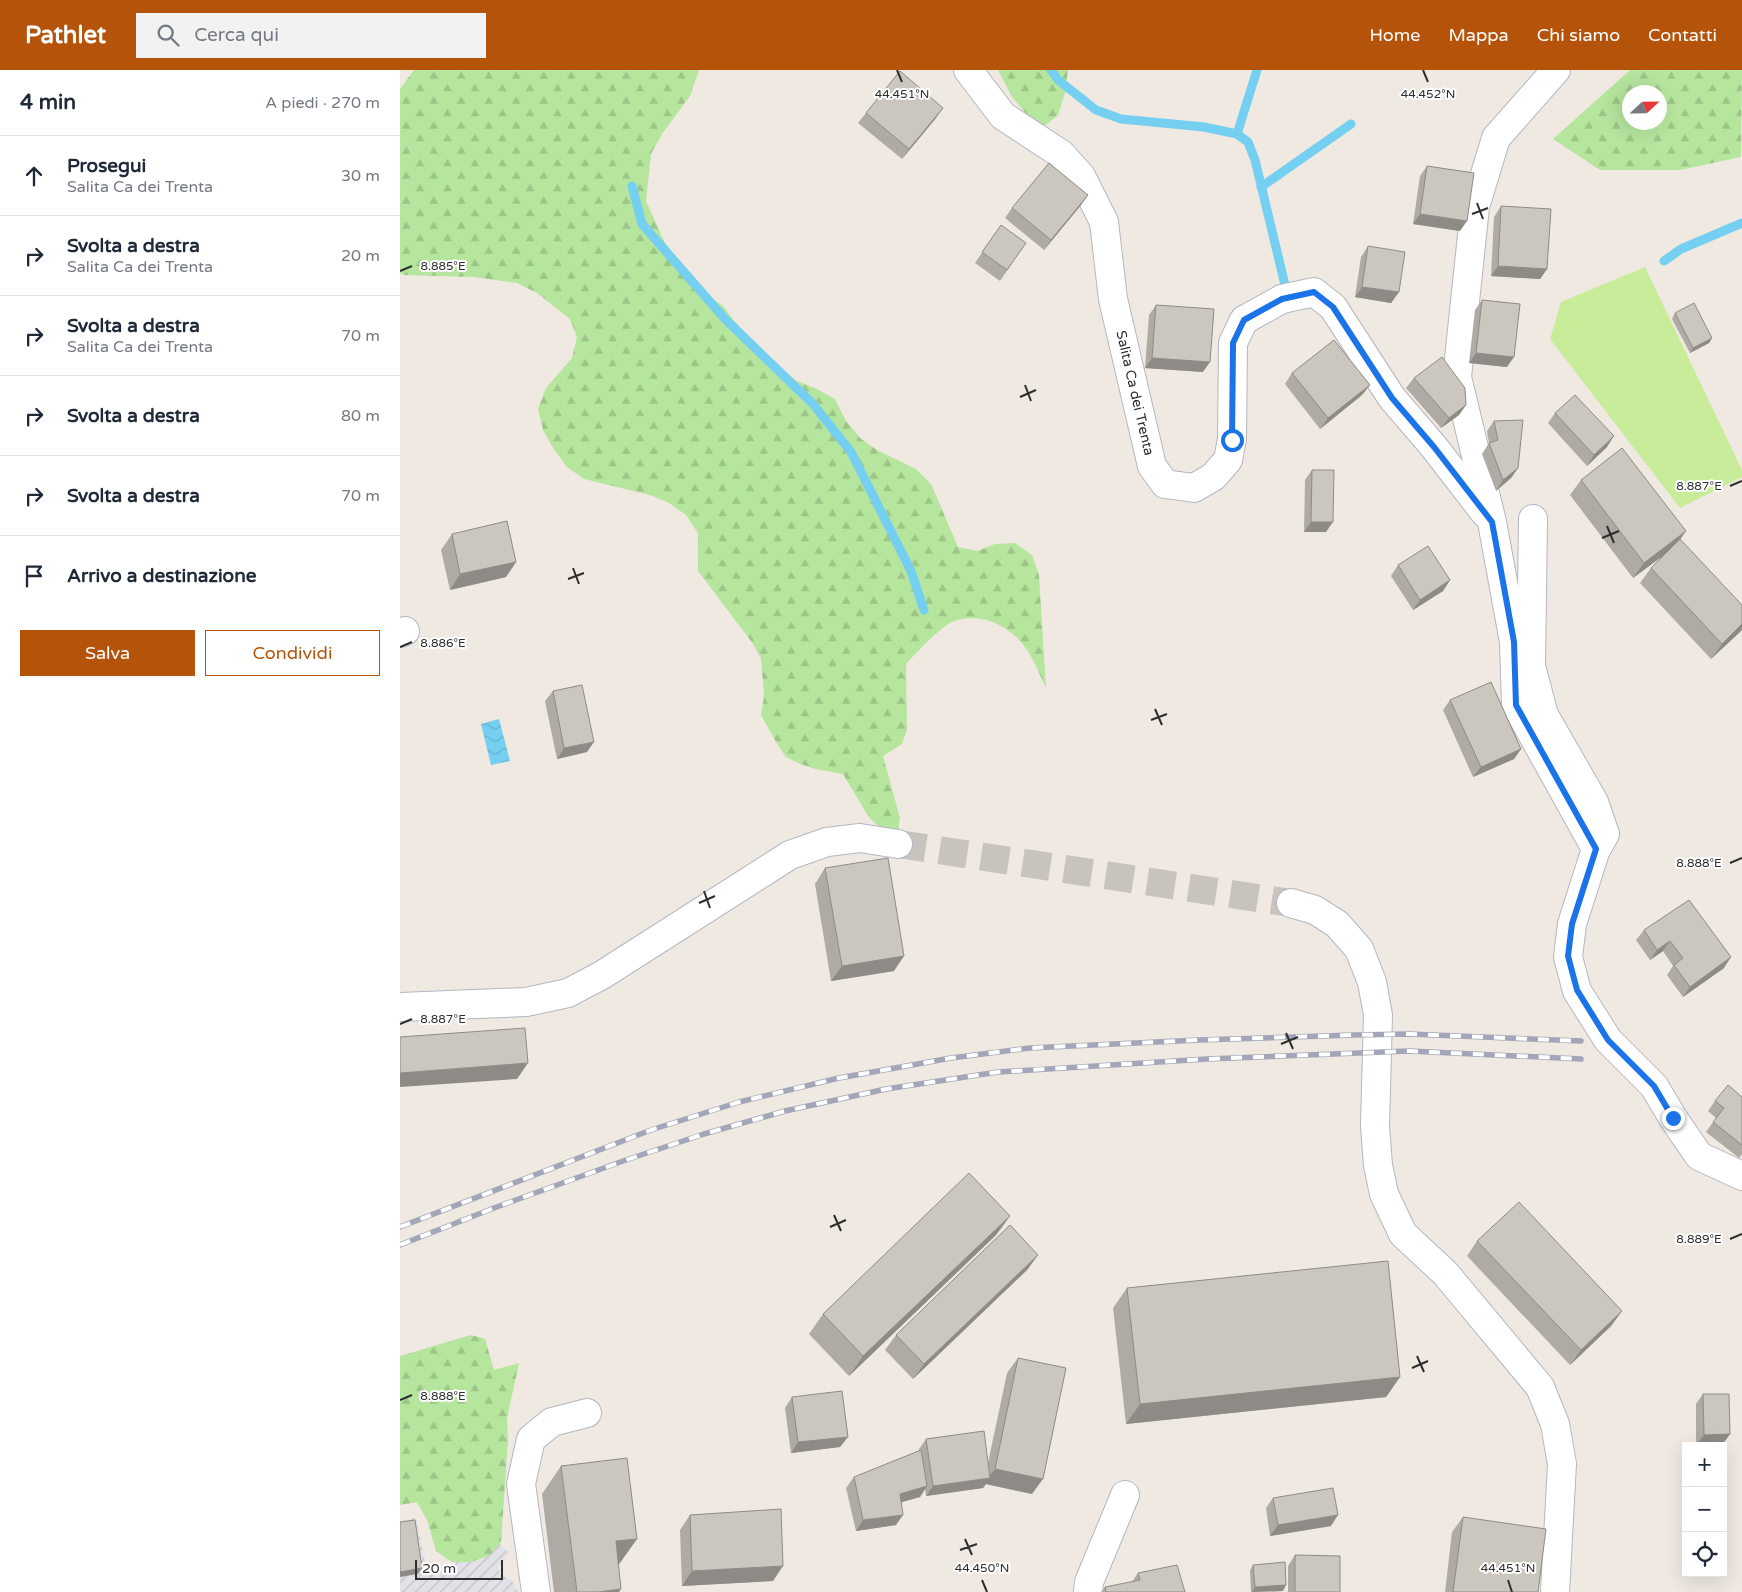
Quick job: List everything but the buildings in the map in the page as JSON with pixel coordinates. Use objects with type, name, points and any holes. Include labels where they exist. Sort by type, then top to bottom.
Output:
[{"type":"street","name":"Salita Ca dei Trenta","points":[[968,70],[1003,116],[1061,154],[1081,176],[1104,222],[1113,299],[1152,466],[1165,484],[1194,488],[1213,477],[1228,460],[1232,440],[1233,343],[1244,320],[1282,299],[1314,292],[1333,307],[1392,398],[1434,447],[1492,522]]},
{"type":"street","points":[[1556,70],[1496,138],[1475,207],[1457,377],[1492,522],[1514,642],[1516,705],[1596,849]]},
{"type":"street","points":[[1533,518],[1531,666],[1544,715],[1594,802],[1605,834],[1596,849],[1572,924],[1568,956],[1577,990],[1608,1040],[1654,1086],[1699,1156],[1742,1176]]},
{"type":"street","points":[[400,1007],[526,1002],[568,993],[602,976],[790,856],[826,842],[860,838],[898,844]]},
{"type":"street","points":[[1291,903],[1315,910],[1337,924],[1359,949],[1372,982],[1378,1015],[1375,1126],[1378,1165],[1384,1194],[1402,1234],[1445,1273],[1540,1387],[1555,1424],[1562,1464],[1555,1592]]},
{"type":"street","points":[[536,1592],[521,1484],[531,1439],[552,1422],[587,1413]]},
{"type":"street","points":[[1088,1592],[1089,1582],[1125,1495]]},
{"type":"shaded area","points":[[416,1518],[427,1571],[436,1572],[448,1567],[496,1540],[509,1553],[498,1568],[501,1575],[514,1583],[518,1592],[400,1592],[400,1521]]},
{"type":"green space","points":[[414,70],[699,70],[690,96],[662,134],[651,154],[646,201],[664,241],[692,280],[706,294],[723,306],[735,322],[780,369],[797,381],[835,399],[846,421],[860,438],[877,450],[916,469],[931,484],[958,547],[977,551],[995,544],[1015,543],[1032,555],[1039,575],[1046,688],[1032,659],[1021,642],[1005,628],[995,623],[975,618],[965,618],[954,621],[942,628],[929,640],[906,664],[907,729],[902,744],[883,756],[900,818],[898,830],[881,829],[868,816],[843,774],[815,769],[786,757],[761,715],[764,696],[761,658],[751,641],[698,571],[698,533],[686,515],[669,503],[650,495],[584,479],[567,467],[553,448],[543,430],[538,409],[546,388],[572,358],[577,337],[570,319],[537,293],[517,283],[473,277],[404,275],[400,273],[400,89]]},
{"type":"green space","points":[[998,70],[1068,70],[1065,93],[1058,115],[1040,130],[1012,97]]},
{"type":"green space","points":[[1630,70],[1742,70],[1741,157],[1680,170],[1600,170],[1553,139]]},
{"type":"green space","points":[[1645,267],[1742,470],[1742,477],[1680,508],[1550,339],[1561,302]]},
{"type":"green space","points":[[471,1335],[485,1339],[494,1370],[519,1363],[507,1418],[508,1440],[501,1542],[489,1556],[471,1562],[452,1562],[436,1551],[427,1520],[417,1502],[400,1505],[400,1356]]},
{"type":"water","points":[[499,719],[510,761],[491,765],[481,724]]},
{"type":"waterway","points":[[1051,70],[1058,80],[1096,110],[1121,119],[1204,127],[1237,134],[1248,142],[1255,160],[1285,285]]},
{"type":"waterway","points":[[1237,134],[1257,70]]},
{"type":"waterway","points":[[1261,187],[1351,124]]},
{"type":"waterway","points":[[632,186],[642,224],[725,319],[813,404],[851,452],[911,571],[924,610]]},
{"type":"waterway","points":[[1664,261],[1681,249],[1742,223]]},
{"type":"tunnel","points":[[898,844],[1291,903]]},
{"type":"railway","points":[[400,1227],[651,1130],[739,1102],[839,1078],[951,1058],[1030,1048],[1354,1035],[1409,1034],[1581,1041]]},
{"type":"railway","points":[[400,1245],[494,1208],[704,1134],[785,1111],[886,1089],[998,1072],[1207,1059],[1409,1051],[1581,1059]]},
{"type":"route","points":[[1232,440],[1233,343],[1244,320],[1282,299],[1314,292],[1333,307],[1392,398],[1434,447],[1492,522],[1514,642],[1516,705],[1596,849],[1572,924],[1568,956],[1577,990],[1608,1040],[1654,1086],[1673,1118]]}]
